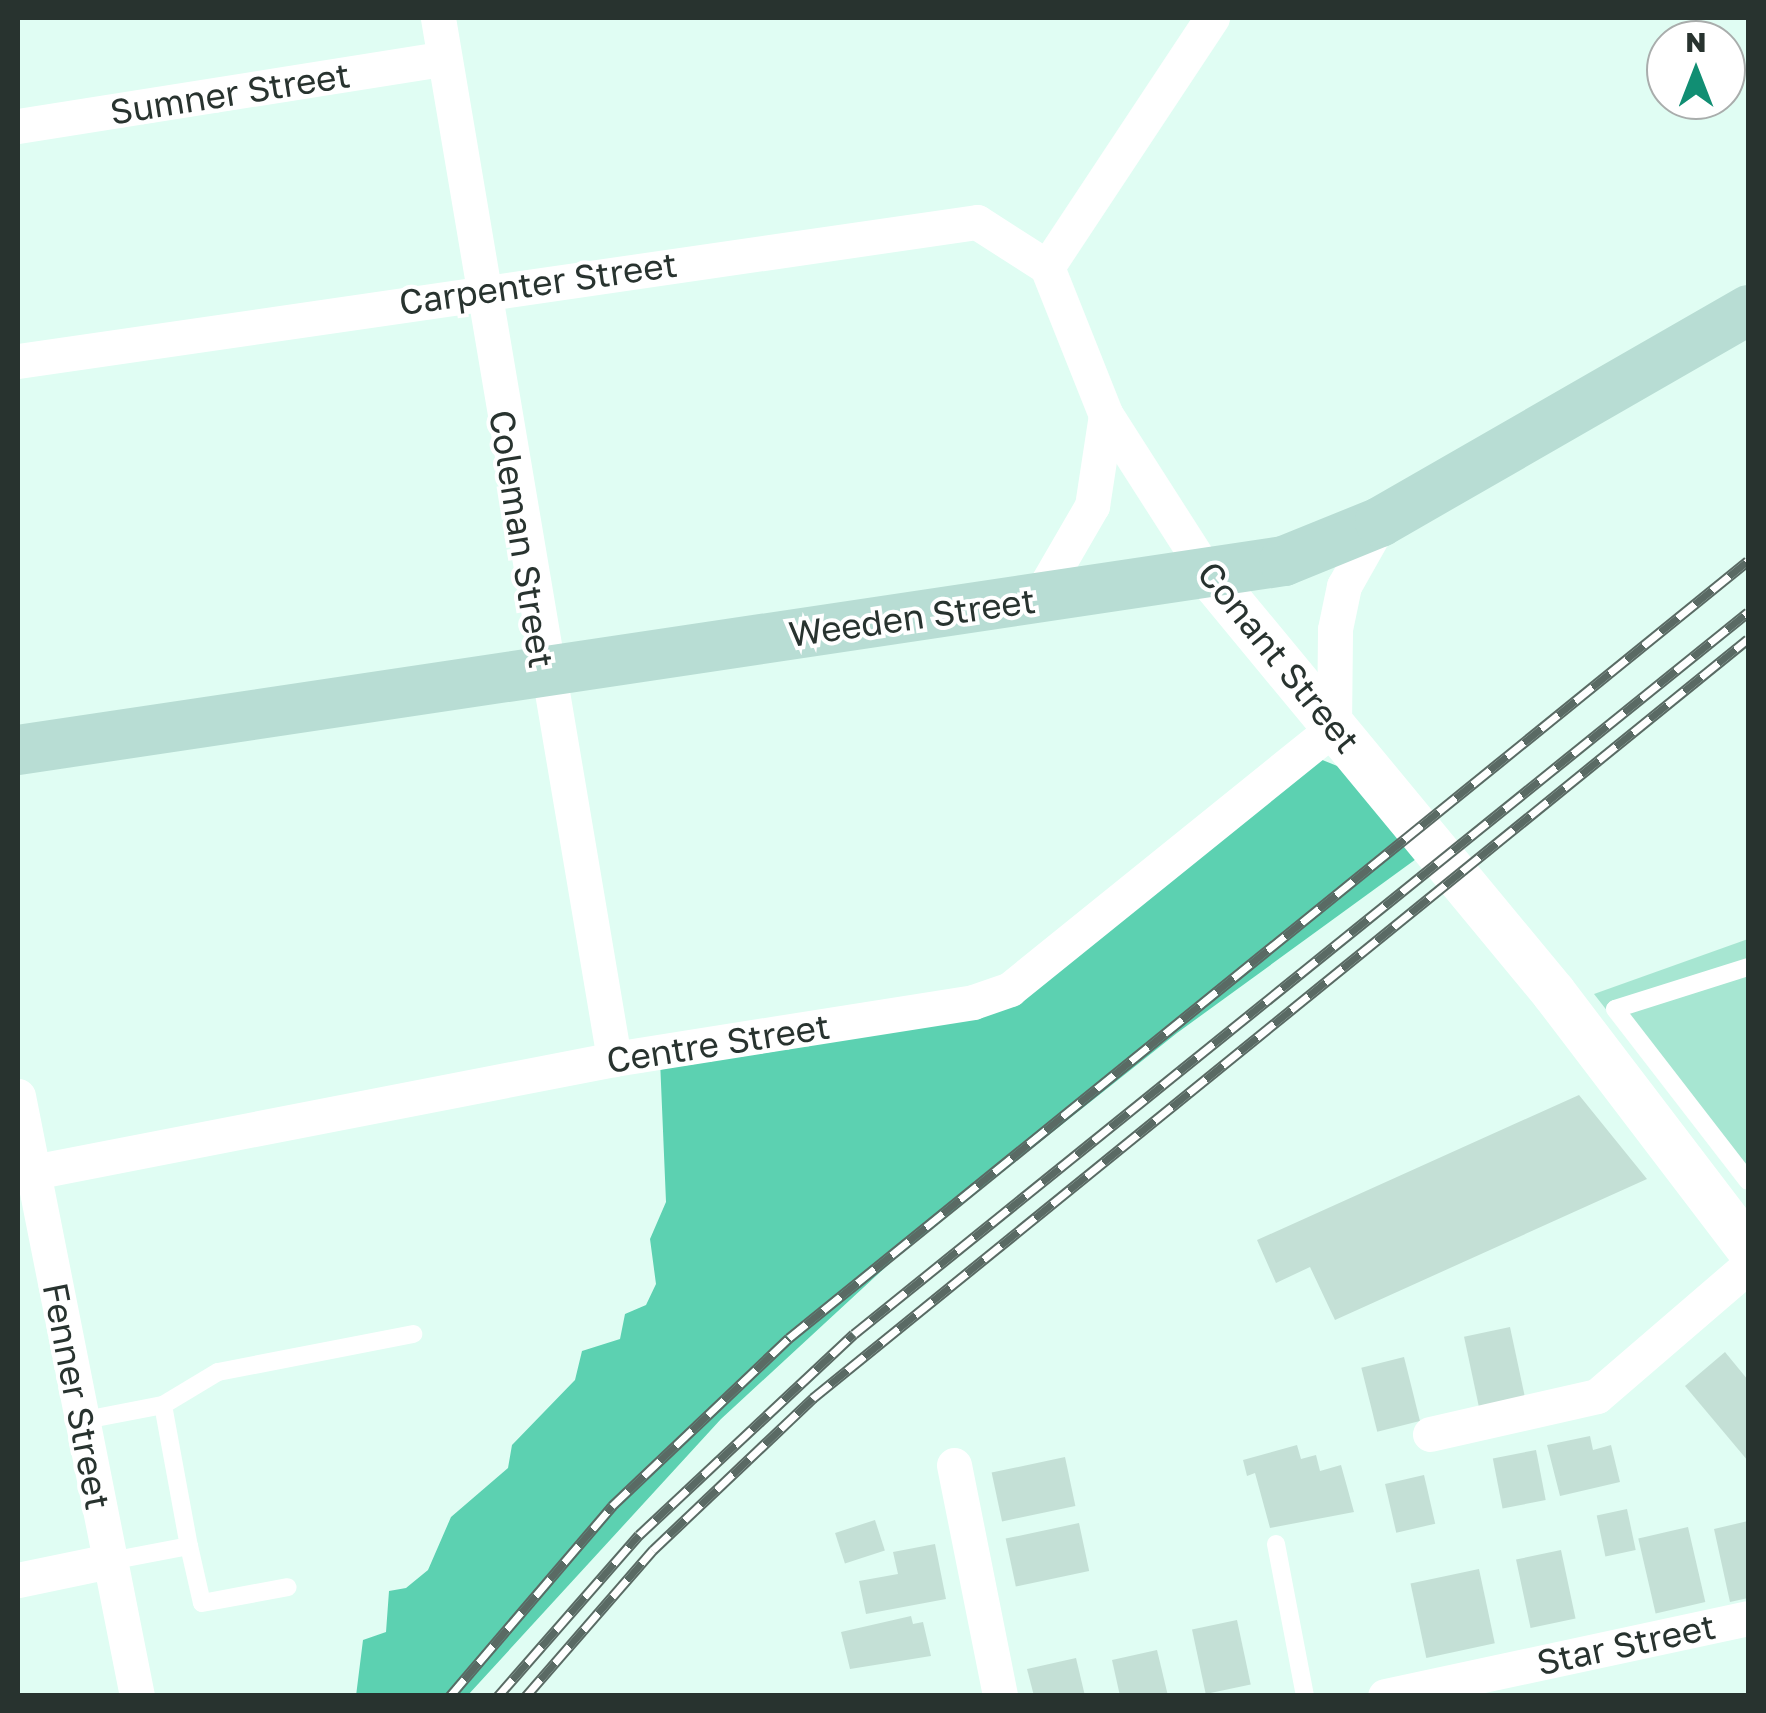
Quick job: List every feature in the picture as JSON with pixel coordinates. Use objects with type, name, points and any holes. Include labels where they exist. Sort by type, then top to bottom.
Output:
[{"type":"main road","name":"Weeden Street","points":[[18,750],[1209,576],[1284,561],[1380,522],[1748,310]]},
{"type":"street","name":"Coleman Street","points":[[438,18],[544,672],[614,1059]]},
{"type":"street","points":[[1048,267],[1212,18]]},
{"type":"street","name":"Sumner Street","points":[[18,126],[442,59]]},
{"type":"street","name":"Carpenter Street","points":[[18,361],[482,290],[977,222],[1048,267]]},
{"type":"street","name":"Conant Street","points":[[1048,267],[1106,415],[1209,576],[1392,792],[1553,992],[1748,1248]]},
{"type":"street","points":[[1038,598],[1092,506],[1106,415]]},
{"type":"street","points":[[1334,728],[1335,629],[1344,586],[1380,522]]},
{"type":"street","name":"Centre Street","points":[[25,1173],[614,1059],[973,1002],[1010,989],[1334,728]]},
{"type":"street","name":"Fenner Street","points":[[18,1096],[25,1173],[137,1696]]},
{"type":"street","points":[[1430,1434],[1597,1396],[1748,1266]]},
{"type":"street","points":[[954,1465],[1000,1696]]},
{"type":"street","points":[[18,1580],[110,1561]]},
{"type":"street","name":"Star Street","points":[[1385,1696],[1748,1618]]},
{"type":"lane","points":[[1748,966],[1615,1009],[1748,1181]]},
{"type":"lane","points":[[80,1421],[164,1405],[218,1372],[413,1334]]},
{"type":"lane","points":[[164,1405],[202,1604],[288,1586]]},
{"type":"lane","points":[[1276,1544],[1306,1696]]},
{"type":"lane","points":[[110,1561],[189,1546]]},
{"type":"green space","points":[[1310,755],[1377,782],[1434,846],[1177,1033],[903,1251],[721,1419],[468,1695],[356,1696],[363,1640],[386,1632],[389,1591],[406,1588],[428,1570],[451,1517],[508,1468],[512,1445],[575,1380],[582,1351],[620,1339],[625,1314],[646,1305],[656,1284],[650,1239],[666,1202],[660,1060],[961,1005]]},
{"type":"green space","points":[[1748,939],[1748,1191],[1594,994]]},
{"type":"building","points":[[1579,1095],[1647,1179],[1335,1320],[1310,1267],[1276,1283],[1257,1240]]},
{"type":"building","points":[[1510,1327],[1526,1400],[1480,1410],[1464,1337]]},
{"type":"building","points":[[1725,1352],[1748,1380],[1748,1461],[1685,1386]]},
{"type":"building","points":[[1404,1357],[1420,1421],[1377,1432],[1361,1368]]},
{"type":"building","points":[[1590,1436],[1593,1450],[1611,1445],[1620,1482],[1560,1496],[1547,1445]]},
{"type":"building","points":[[1297,1445],[1301,1459],[1316,1455],[1320,1471],[1341,1465],[1354,1512],[1270,1528],[1255,1473],[1247,1476],[1243,1460]]},
{"type":"building","points":[[1536,1450],[1546,1500],[1503,1508],[1493,1458]]},
{"type":"building","points":[[1065,1457],[1075,1506],[1002,1522],[992,1473]]},
{"type":"building","points":[[1424,1475],[1435,1524],[1396,1533],[1385,1484]]},
{"type":"building","points":[[1627,1509],[1636,1550],[1605,1557],[1597,1515]]},
{"type":"building","points":[[875,1520],[885,1550],[845,1563],[835,1533]]},
{"type":"building","points":[[1748,1521],[1748,1598],[1730,1602],[1714,1529]]},
{"type":"building","points":[[1079,1523],[1089,1571],[1016,1587],[1006,1539]]},
{"type":"building","points":[[1688,1527],[1705,1602],[1656,1613],[1638,1538]]},
{"type":"building","points":[[935,1544],[946,1599],[866,1614],[859,1581],[898,1574],[893,1552]]},
{"type":"building","points":[[1561,1550],[1576,1618],[1531,1628],[1516,1560]]},
{"type":"building","points":[[1479,1569],[1495,1643],[1426,1658],[1411,1584]]},
{"type":"building","points":[[911,1616],[913,1624],[923,1622],[931,1656],[850,1669],[841,1632]]},
{"type":"building","points":[[1237,1620],[1251,1685],[1206,1694],[1192,1630]]},
{"type":"building","points":[[1157,1650],[1168,1696],[1120,1696],[1112,1660]]},
{"type":"building","points":[[1076,1658],[1085,1696],[1034,1696],[1027,1669]]},
{"type":"railway","points":[[450,1696],[612,1506],[789,1338],[1748,561]]},
{"type":"railway","points":[[498,1696],[639,1535],[854,1334],[1748,612]]},
{"type":"railway","points":[[526,1696],[653,1550],[813,1398],[1748,639]]}]
